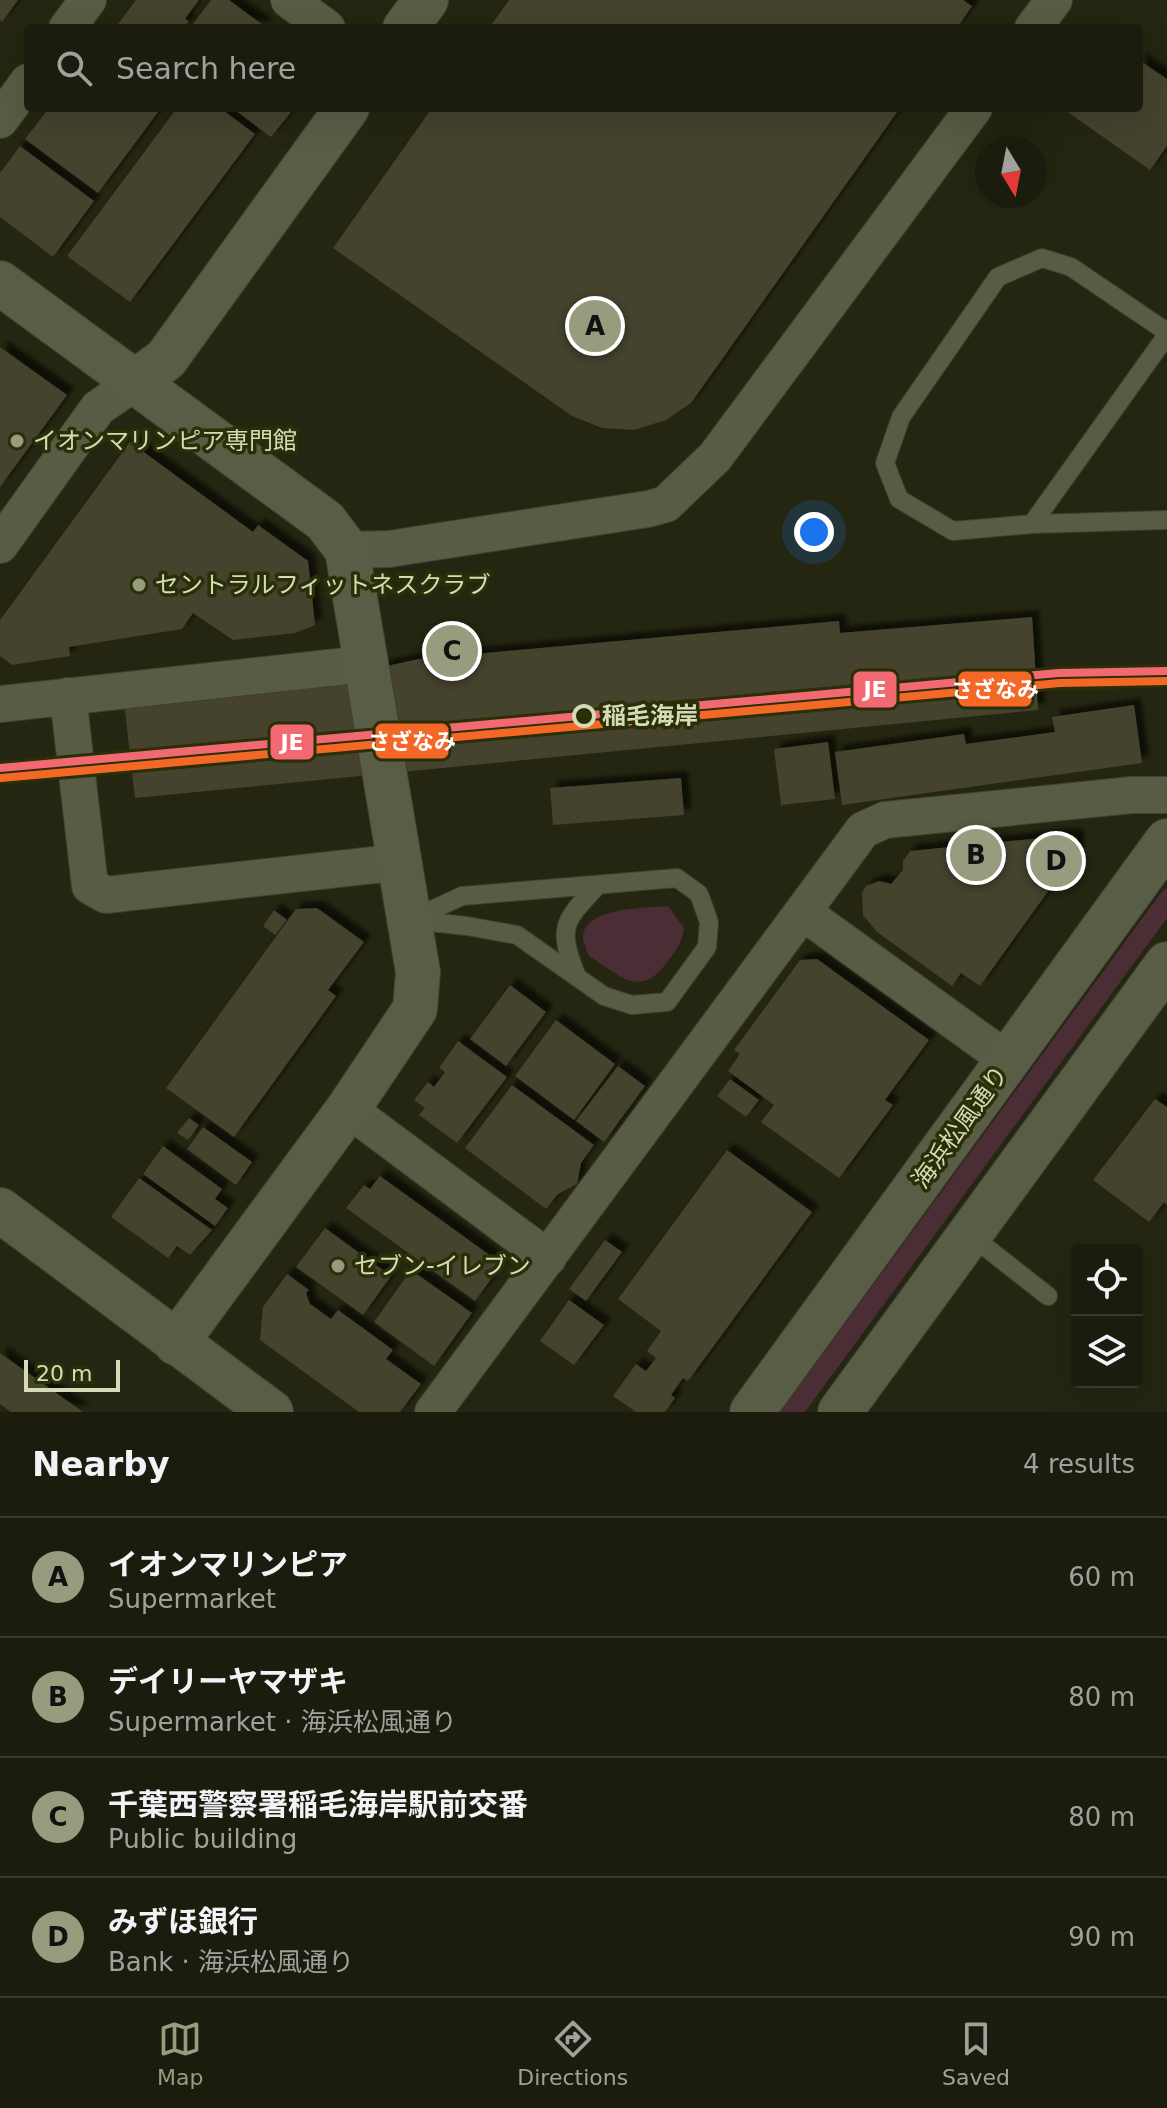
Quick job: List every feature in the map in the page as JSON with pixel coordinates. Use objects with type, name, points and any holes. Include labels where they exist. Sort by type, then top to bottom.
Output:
[{"type":"street","points":[[70,24],[88,0]]},
{"type":"street","points":[[289,0],[322,24]]},
{"type":"street","points":[[408,24],[426,0]]},
{"type":"street","points":[[1036,24],[1054,0]]},
{"type":"street","points":[[0,120],[24,87]]},
{"type":"street","points":[[0,545],[98,408],[166,359],[344,112]]},
{"type":"street","points":[[347,550],[389,549],[666,504],[715,457],[971,112]]},
{"type":"street","points":[[0,283],[325,521],[347,550],[401,862],[418,972],[415,1009],[348,1109],[176,1343]]},
{"type":"street","points":[[0,704],[365,664]]},
{"type":"street","points":[[68,696],[90,886],[106,895],[401,862]]},
{"type":"street","points":[[433,1412],[863,830],[885,820],[1132,795],[1167,795]]},
{"type":"street","name":"海浜松風通り","points":[[752,1412],[1167,841]]},
{"type":"street","points":[[804,913],[1009,1061]]},
{"type":"street","points":[[840,1412],[1167,964]]},
{"type":"street","points":[[348,1109],[548,1258]]},
{"type":"street","points":[[0,1210],[271,1412]]},
{"type":"lane","points":[[1032,524],[1167,333],[1071,267],[1042,258],[998,277],[901,417],[885,463],[899,499],[953,531],[1032,524],[1167,520]]},
{"type":"lane","points":[[677,878],[699,894],[709,922],[707,947],[667,1002],[632,1005],[604,996],[517,935],[410,920],[462,896],[677,878]]},
{"type":"lane","points":[[577,977],[569,958],[565,927],[570,914],[598,885]]},
{"type":"lane","points":[[970,1235],[1048,1296]]},
{"type":"shaded area","points":[[1167,888],[1167,918],[805,1412],[780,1412],[1163,890]]},
{"type":"shaded area","points":[[668,906],[684,928],[679,945],[658,973],[639,982],[630,981],[589,956],[583,937],[586,927],[594,920],[618,911]]},
{"type":"building","points":[[0,0],[18,0],[2,22],[0,20]]},
{"type":"building","points":[[136,0],[199,0],[185,19],[189,21],[187,24],[118,24]]},
{"type":"building","points":[[211,0],[229,0],[262,24],[193,24]]},
{"type":"building","points":[[509,0],[963,0],[972,6],[960,24],[492,24]]},
{"type":"building","points":[[1143,63],[1167,79],[1167,146],[1150,170],[1068,112],[1143,112]]},
{"type":"building","points":[[46,112],[158,112],[98,193],[25,139]]},
{"type":"building","points":[[174,112],[225,112],[255,134],[130,302],[67,256]]},
{"type":"building","points":[[237,112],[291,112],[271,137]]},
{"type":"building","points":[[429,112],[897,112],[691,403],[666,420],[634,430],[602,428],[572,416],[333,248]]},
{"type":"building","points":[[20,146],[94,201],[53,257],[0,217],[0,173]]},
{"type":"building","name":"イオンマリンピア専門館","points":[[0,347],[67,395],[0,487]]},
{"type":"building","points":[[130,442],[253,532],[258,525],[308,561],[315,625],[295,633],[233,640],[193,613],[182,629],[69,647],[70,656],[12,665],[0,656],[0,620]]},
{"type":"building","name":"稲毛海岸","points":[[1032,617],[1038,710],[135,798],[124,702],[314,682],[419,659],[839,621],[840,633]]},
{"type":"building","points":[[1134,705],[1142,763],[842,805],[835,752],[964,734],[966,744],[1055,732],[1052,717]]},
{"type":"building","points":[[828,742],[835,799],[781,805],[774,749]]},
{"type":"building","points":[[681,778],[684,815],[553,825],[550,788]]},
{"type":"building","points":[[1072,835],[1077,838],[1077,851],[980,986],[961,973],[952,986],[877,932],[863,915],[862,893],[866,886],[879,881],[891,884],[903,870],[903,861],[910,851]]},
{"type":"building","points":[[317,908],[364,942],[328,990],[336,996],[234,1137],[166,1088],[296,909]]},
{"type":"building","points":[[274,910],[287,920],[275,935],[263,926]]},
{"type":"building","points":[[817,959],[929,1040],[885,1100],[893,1105],[839,1178],[761,1122],[774,1105],[728,1071],[740,1054],[734,1050],[800,960]]},
{"type":"building","points":[[510,985],[546,1012],[506,1066],[470,1039]]},
{"type":"building","points":[[556,1020],[615,1064],[574,1120],[515,1076]]},
{"type":"building","points":[[458,1041],[507,1077],[457,1143],[419,1115],[425,1108],[414,1100],[428,1082],[434,1087],[445,1072],[439,1068]]},
{"type":"building","points":[[618,1066],[645,1086],[604,1142],[576,1121]]},
{"type":"building","points":[[730,1079],[759,1100],[746,1117],[717,1096]]},
{"type":"building","points":[[512,1085],[594,1145],[581,1163],[577,1184],[558,1194],[546,1209],[465,1148]]},
{"type":"building","points":[[1155,1099],[1167,1107],[1167,1205],[1164,1202],[1149,1222],[1093,1180]]},
{"type":"building","points":[[189,1118],[199,1125],[188,1140],[177,1133]]},
{"type":"building","points":[[203,1127],[252,1162],[236,1185],[187,1149]]},
{"type":"building","points":[[163,1146],[222,1189],[215,1199],[228,1208],[215,1226],[143,1174]]},
{"type":"building","points":[[727,1150],[812,1212],[688,1381],[683,1378],[671,1395],[675,1398],[665,1412],[636,1412],[613,1396],[636,1364],[646,1371],[656,1358],[647,1351],[661,1331],[618,1299]]},
{"type":"building","points":[[380,1176],[502,1264],[475,1301],[346,1208],[364,1185],[370,1189]]},
{"type":"building","points":[[139,1178],[212,1230],[190,1255],[177,1246],[168,1258],[111,1217]]},
{"type":"building","points":[[325,1228],[391,1276],[363,1315],[296,1267]]},
{"type":"building","points":[[605,1240],[622,1252],[586,1301],[569,1289]]},
{"type":"building","points":[[411,1270],[472,1313],[434,1366],[374,1322]]},
{"type":"building","points":[[287,1274],[309,1290],[306,1293],[310,1304],[331,1319],[338,1310],[393,1350],[386,1359],[421,1384],[400,1412],[359,1412],[260,1340],[263,1307]]},
{"type":"building","points":[[569,1300],[604,1325],[574,1365],[540,1341]]},
{"type":"building","points":[[0,1353],[83,1412],[11,1412],[0,1404]]},
{"type":"transit line","name":"JE","points":[[0,768],[1059,673],[1167,671]]},
{"type":"transit line","name":"さざなみ","points":[[1,778],[1060,683],[1167,681]]},
{"type":"place","name":"イオンマリンピア","points":[[595,326]]},
{"type":"place","name":"イオンマリンピア専門館","points":[[17,441]]},
{"type":"place","name":"セントラルフィットネスクラブ","points":[[139,585]]},
{"type":"place","name":"千葉西警察署稲毛海岸駅前交番","points":[[452,651]]},
{"type":"place","name":"稲毛海岸","points":[[584,716]]},
{"type":"place","name":"デイリーヤマザキ","points":[[976,855]]},
{"type":"place","name":"みずほ銀行","points":[[1056,861]]},
{"type":"place","name":"セブン-イレブン","points":[[338,1266]]}]
